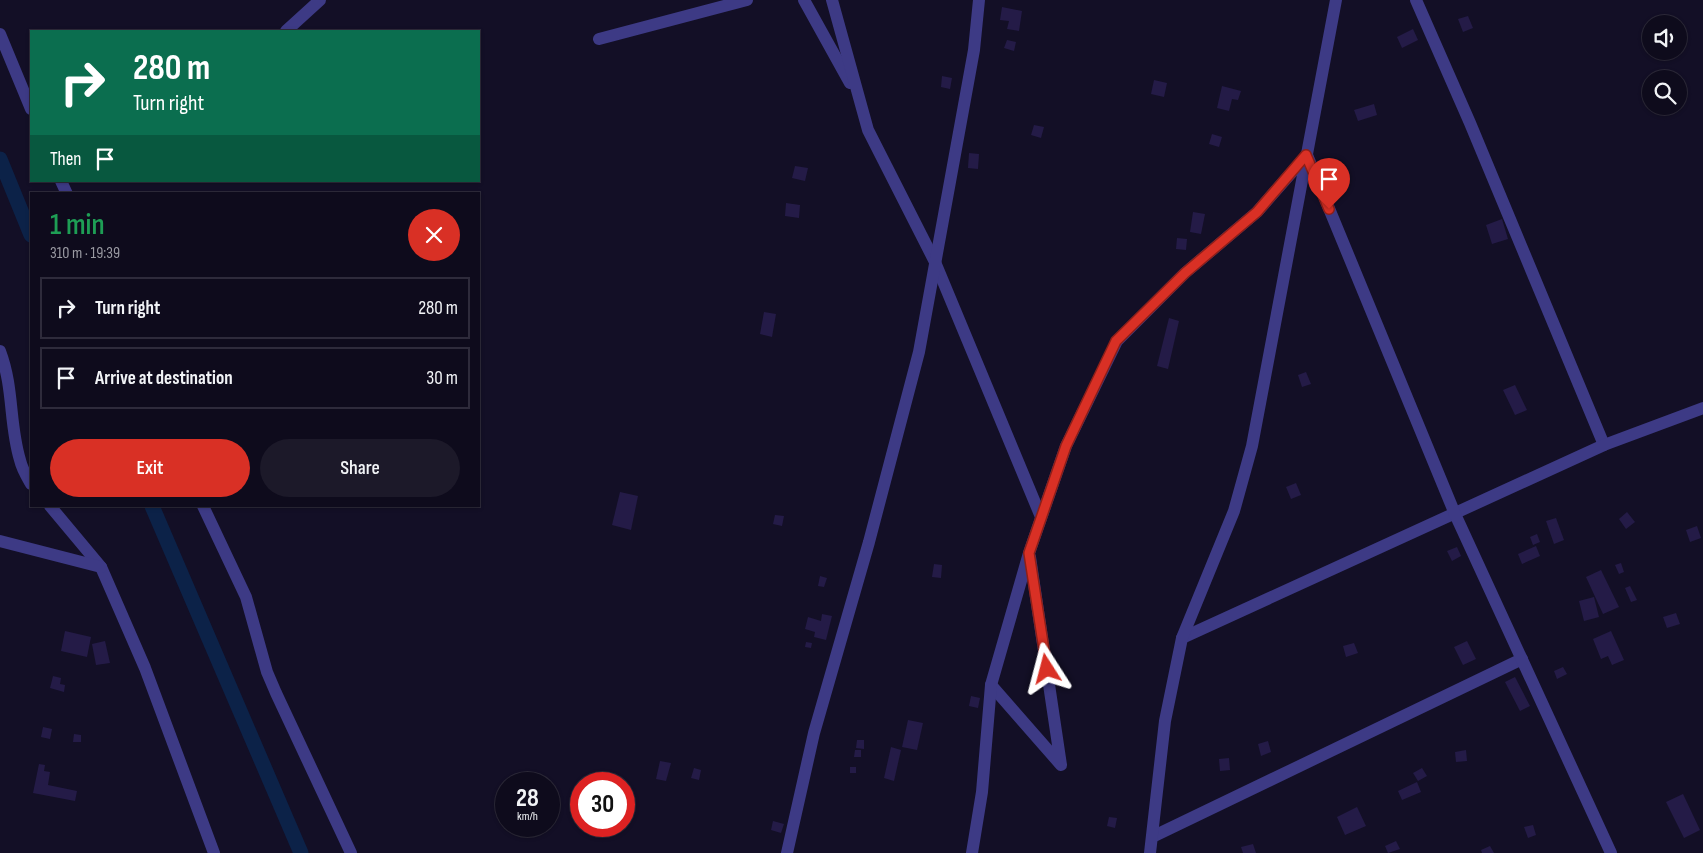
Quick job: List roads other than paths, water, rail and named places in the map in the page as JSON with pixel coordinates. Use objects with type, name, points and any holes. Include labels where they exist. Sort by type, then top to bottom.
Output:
[{"type":"street","points":[[287,30],[320,0]]},
{"type":"street","points":[[599,39],[723,8],[747,0]]},
{"type":"street","points":[[804,0],[860,102]]},
{"type":"street","points":[[832,0],[868,130],[935,262],[1041,517]]},
{"type":"street","points":[[788,853],[814,733],[869,542],[919,352],[974,50],[979,0]]},
{"type":"street","points":[[1150,853],[1165,721],[1182,638],[1234,511],[1252,446],[1336,0]]},
{"type":"street","points":[[1416,0],[1470,123],[1604,445]]},
{"type":"street","points":[[0,34],[30,108]]},
{"type":"street","points":[[1306,155],[1455,514],[1611,853]]},
{"type":"street","points":[[972,853],[982,792],[991,685],[1029,553],[1066,446],[1116,341],[1185,273],[1257,212],[1306,155]]},
{"type":"street","points":[[0,351],[6,367],[13,406],[14,437],[20,462],[30,482]]},
{"type":"street","points":[[1182,638],[1604,445],[1703,408]]},
{"type":"street","points":[[51,507],[101,566],[145,668],[214,853]]},
{"type":"street","points":[[203,507],[246,597],[273,686],[351,853]]},
{"type":"street","points":[[0,541],[101,566]]},
{"type":"street","points":[[991,685],[1061,765],[1029,553]]},
{"type":"street","points":[[1152,838],[1522,659]]},
{"type":"waterway","points":[[0,159],[30,233]]},
{"type":"waterway","points":[[152,507],[301,853]]}]
